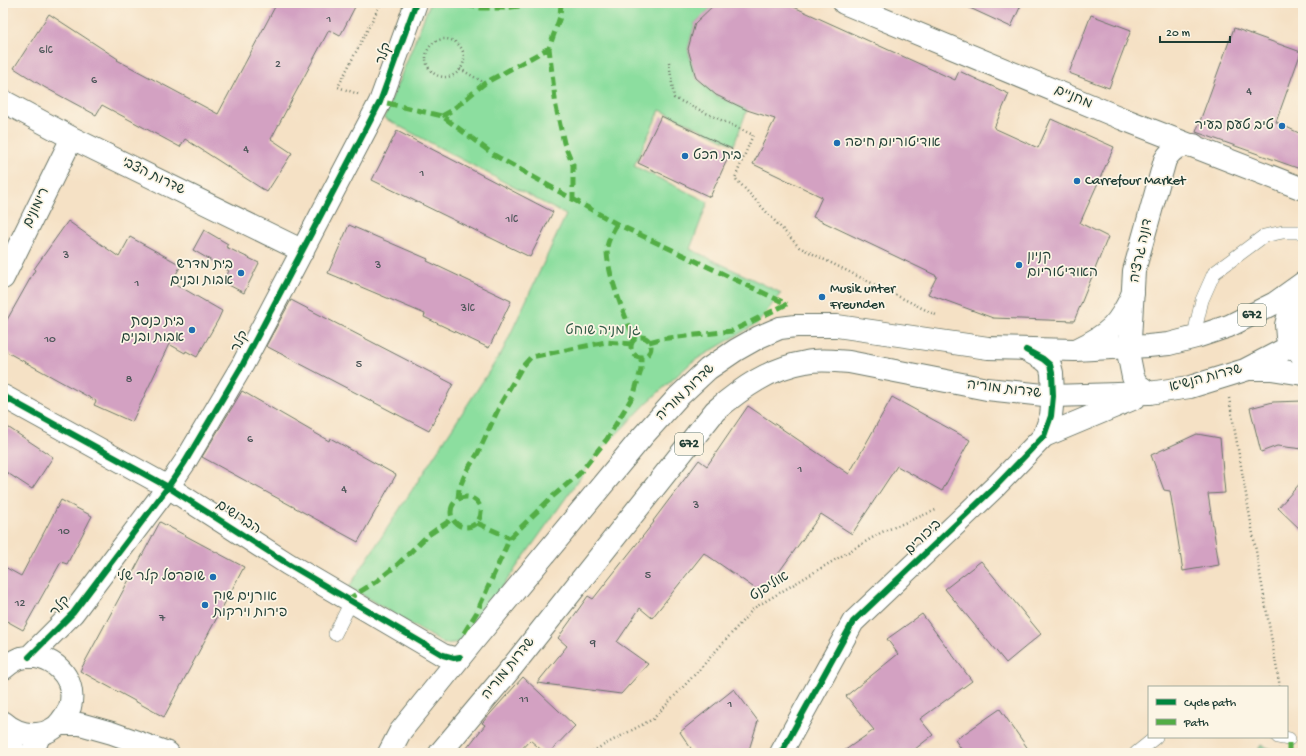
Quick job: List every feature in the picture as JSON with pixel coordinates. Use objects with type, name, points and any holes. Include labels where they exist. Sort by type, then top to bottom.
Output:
[{"type":"street","name":"קלר","points":[[29,657],[74,612],[168,487],[185,462],[243,364],[380,102],[416,3]]},
{"type":"street","name":"מחניים","points":[[844,3],[1123,119],[1194,145],[1303,189]]},
{"type":"street","name":"שדרות הצבי","points":[[3,101],[72,138],[303,251]]},
{"type":"street","points":[[1123,119],[1141,130],[1150,141],[1157,153],[1162,170]]},
{"type":"street","name":"רימונים","points":[[3,278],[72,138]]},
{"type":"street","name":"דונה גרציה","points":[[1150,393],[1138,385],[1133,377],[1129,357],[1134,271],[1165,160],[1170,151],[1180,146],[1194,145]]},
{"type":"street","name":"672","points":[[1129,348],[1169,344],[1229,326],[1275,303],[1303,284]]},
{"type":"street","points":[[1300,347],[1287,337],[1287,319],[1292,302],[1303,288]]},
{"type":"street","points":[[1075,350],[1094,341],[1116,324],[1123,316],[1133,293]]},
{"type":"street","name":"שדרות מוריה","points":[[389,753],[400,732],[460,657],[642,437],[678,397],[708,369],[736,350],[759,337],[780,328],[796,326],[837,326],[963,346],[988,348],[1075,350],[1129,348]]},
{"type":"street","name":"שדרות הנשיא","points":[[1053,396],[1150,393],[1190,387],[1245,370],[1300,347]]},
{"type":"street","name":"ביכורים","points":[[781,753],[853,622],[996,486],[1044,436],[1051,416],[1053,396],[1052,373],[1050,365],[1040,356],[1026,350]]},
{"type":"street","name":"שדרות מוריה","points":[[440,753],[512,667],[715,411],[735,394],[759,378],[784,367],[826,360],[849,362],[979,388],[1053,396]]},
{"type":"street","points":[[1245,370],[1271,369],[1303,374]]},
{"type":"street","points":[[1044,436],[1150,393]]},
{"type":"street","name":"הברושים","points":[[3,396],[168,487],[288,564],[443,655],[448,657],[460,657]]},
{"type":"street","name":"קלר","points":[[59,667],[61,651],[74,612]]},
{"type":"street","points":[[3,669],[20,658],[35,657],[48,660],[59,667],[67,678],[71,692],[70,706],[59,724],[36,743],[26,734],[11,729],[5,723]]},
{"type":"street","points":[[5,723],[14,753]]},
{"type":"street","points":[[59,724],[80,724],[112,733],[168,753]]},
{"type":"lane","points":[[1196,337],[1196,326],[1202,300],[1214,273],[1264,236],[1283,232],[1303,232]]},
{"type":"lane","points":[[335,634],[351,602]]},
{"type":"lane","points":[[1136,753],[1155,738]]},
{"type":"path","points":[[380,102],[338,88],[381,3]]},
{"type":"path","points":[[440,39],[450,39],[459,44],[464,53],[464,63],[460,69],[458,72],[450,76],[440,76],[431,71],[426,63],[426,53],[431,44],[440,39]]},
{"type":"path","points":[[669,62],[674,98],[753,135],[735,178],[799,247],[936,315]]},
{"type":"path","points":[[460,69],[485,83]]},
{"type":"path","points":[[1228,391],[1280,686]]},
{"type":"green space","name":"גן מניה שוחט","points":[[430,3],[716,3],[695,23],[688,49],[696,78],[716,95],[747,110],[734,145],[660,110],[634,166],[708,202],[690,249],[781,293],[758,323],[692,362],[648,402],[598,453],[463,642],[444,644],[349,587],[503,350],[566,215],[384,118]]},
{"type":"green space","points":[[1261,745],[1282,753],[1256,753]]},
{"type":"building","points":[[277,3],[357,3],[340,36],[329,30],[271,139],[292,153],[267,192],[185,139],[180,147],[102,105],[96,115],[44,87],[14,68],[49,14],[118,59],[117,60],[218,114]]},
{"type":"building","points":[[716,3],[785,3],[955,80],[959,71],[1009,94],[994,128],[1038,148],[1051,119],[1114,147],[1080,223],[1108,237],[1074,321],[993,318],[928,294],[937,276],[813,217],[822,197],[753,164],[775,119],[747,110],[716,95],[696,78],[688,49],[695,23]]},
{"type":"building","points":[[959,3],[1022,3],[1011,27]]},
{"type":"building","points":[[1091,15],[1131,30],[1109,88],[1069,73]]},
{"type":"building","points":[[1234,28],[1301,52],[1276,122],[1303,135],[1303,170],[1196,132]]},
{"type":"building","name":"בית הכט","points":[[661,116],[732,149],[710,197],[638,163]]},
{"type":"building","points":[[397,131],[553,212],[530,257],[372,180]]},
{"type":"building","points":[[68,221],[119,257],[130,237],[181,265],[172,282],[222,311],[197,357],[186,351],[185,353],[169,344],[132,422],[94,405],[96,401],[3,350],[3,327],[35,270],[34,269]]},
{"type":"building","points":[[349,225],[428,259],[427,261],[511,301],[489,348],[424,317],[425,314],[328,273]]},
{"type":"building","points":[[204,230],[228,244],[226,247],[259,263],[244,293],[223,282],[229,271],[193,250]]},
{"type":"building","points":[[291,300],[453,384],[429,431],[266,346]]},
{"type":"building","points":[[242,391],[329,441],[330,438],[396,475],[358,542],[202,457]]},
{"type":"building","points":[[892,397],[970,440],[942,491],[897,466],[852,534],[821,514],[763,594],[704,553],[652,618],[640,608],[617,642],[648,664],[621,694],[537,683],[567,646],[558,638],[588,596],[593,599],[654,522],[653,521],[699,460],[707,466],[748,406],[849,474]]},
{"type":"building","points":[[1303,401],[1303,449],[1277,446],[1261,452],[1250,408],[1273,402]]},
{"type":"building","points":[[3,424],[53,457],[32,489],[3,470]]},
{"type":"building","points":[[1197,434],[1220,438],[1225,493],[1208,494],[1219,565],[1183,571],[1170,491],[1164,490],[1151,455]]},
{"type":"building","points":[[1303,480],[1303,532],[1278,508]]},
{"type":"building","points":[[61,500],[92,516],[67,564],[61,562],[23,630],[3,619],[3,566],[21,576]]},
{"type":"building","points":[[160,522],[244,567],[164,717],[80,671]]},
{"type":"building","points":[[981,561],[1041,634],[1006,663],[945,589]]},
{"type":"building","points":[[922,614],[972,681],[920,719],[933,735],[910,753],[841,753],[874,730],[846,696],[898,654],[887,639]]},
{"type":"building","points":[[523,677],[575,726],[549,753],[545,753],[530,740],[518,753],[463,753],[485,725],[482,723]]},
{"type":"building","points":[[734,689],[758,721],[748,753],[694,753],[680,732]]},
{"type":"building","points":[[1000,709],[1031,753],[964,753],[955,740]]},
{"type":"marked path","points":[[435,3],[459,4],[481,8],[504,8],[542,3]]},
{"type":"marked path","points":[[561,3],[560,17],[549,48],[556,107],[564,143],[573,165],[573,200]]},
{"type":"marked path","points":[[442,116],[451,111],[485,83],[549,48]]},
{"type":"marked path","points":[[387,103],[442,116],[494,155],[617,224],[787,304]]},
{"type":"marked path","points":[[617,224],[607,247],[608,257],[613,282],[635,340]]},
{"type":"marked path","points":[[649,342],[660,339],[732,331],[787,304]]},
{"type":"marked path","points":[[641,337],[648,340],[651,347],[648,354],[641,357],[634,354],[631,347],[634,340],[641,337]]},
{"type":"marked path","points":[[458,499],[459,489],[466,472],[478,453],[501,403],[522,367],[531,357],[606,342],[632,344]]},
{"type":"marked path","points":[[464,633],[477,612],[510,538],[551,498],[579,474],[607,439],[634,394],[641,370],[641,357]]},
{"type":"marked path","points":[[466,497],[477,501],[481,512],[477,523],[466,527],[455,523],[451,512],[455,501],[466,497]]},
{"type":"marked path","points":[[347,600],[377,581],[397,565],[427,536],[452,519]]},
{"type":"marked path","points":[[477,523],[510,538]]},
{"type":"marked path","points":[[1289,739],[1289,753]]},
{"type":"cycle path","points":[[29,657],[73,613],[168,487],[185,462],[243,364],[380,102],[416,3]]},
{"type":"cycle path","points":[[781,753],[853,622],[996,486],[1044,436],[1051,416],[1053,396],[1052,373],[1050,365],[1043,359],[1026,350]]},
{"type":"cycle path","points":[[3,396],[168,487],[288,564],[443,655],[454,658],[460,657]]},
{"type":"place","name":"טיב טעם בעיר","points":[[1282,126]]},
{"type":"place","name":"אודיטוריום חיפה","points":[[837,143]]},
{"type":"place","name":"בית הכט","points":[[685,156]]},
{"type":"place","name":"Carrefour Market","points":[[1077,181]]},
{"type":"place","name":"קניון האודיטוריום","points":[[1019,265]]},
{"type":"place","name":"בית מדרש אבות ובנים","points":[[241,273]]},
{"type":"place","name":"Musik unter Freunden","points":[[822,297]]},
{"type":"place","name":"בית כנסת אבות ובנים","points":[[192,330]]},
{"type":"place","name":"שופרסל קלר שלי","points":[[213,577]]},
{"type":"place","name":"אורנים שוק פירות וירקות","points":[[205,605]]}]
